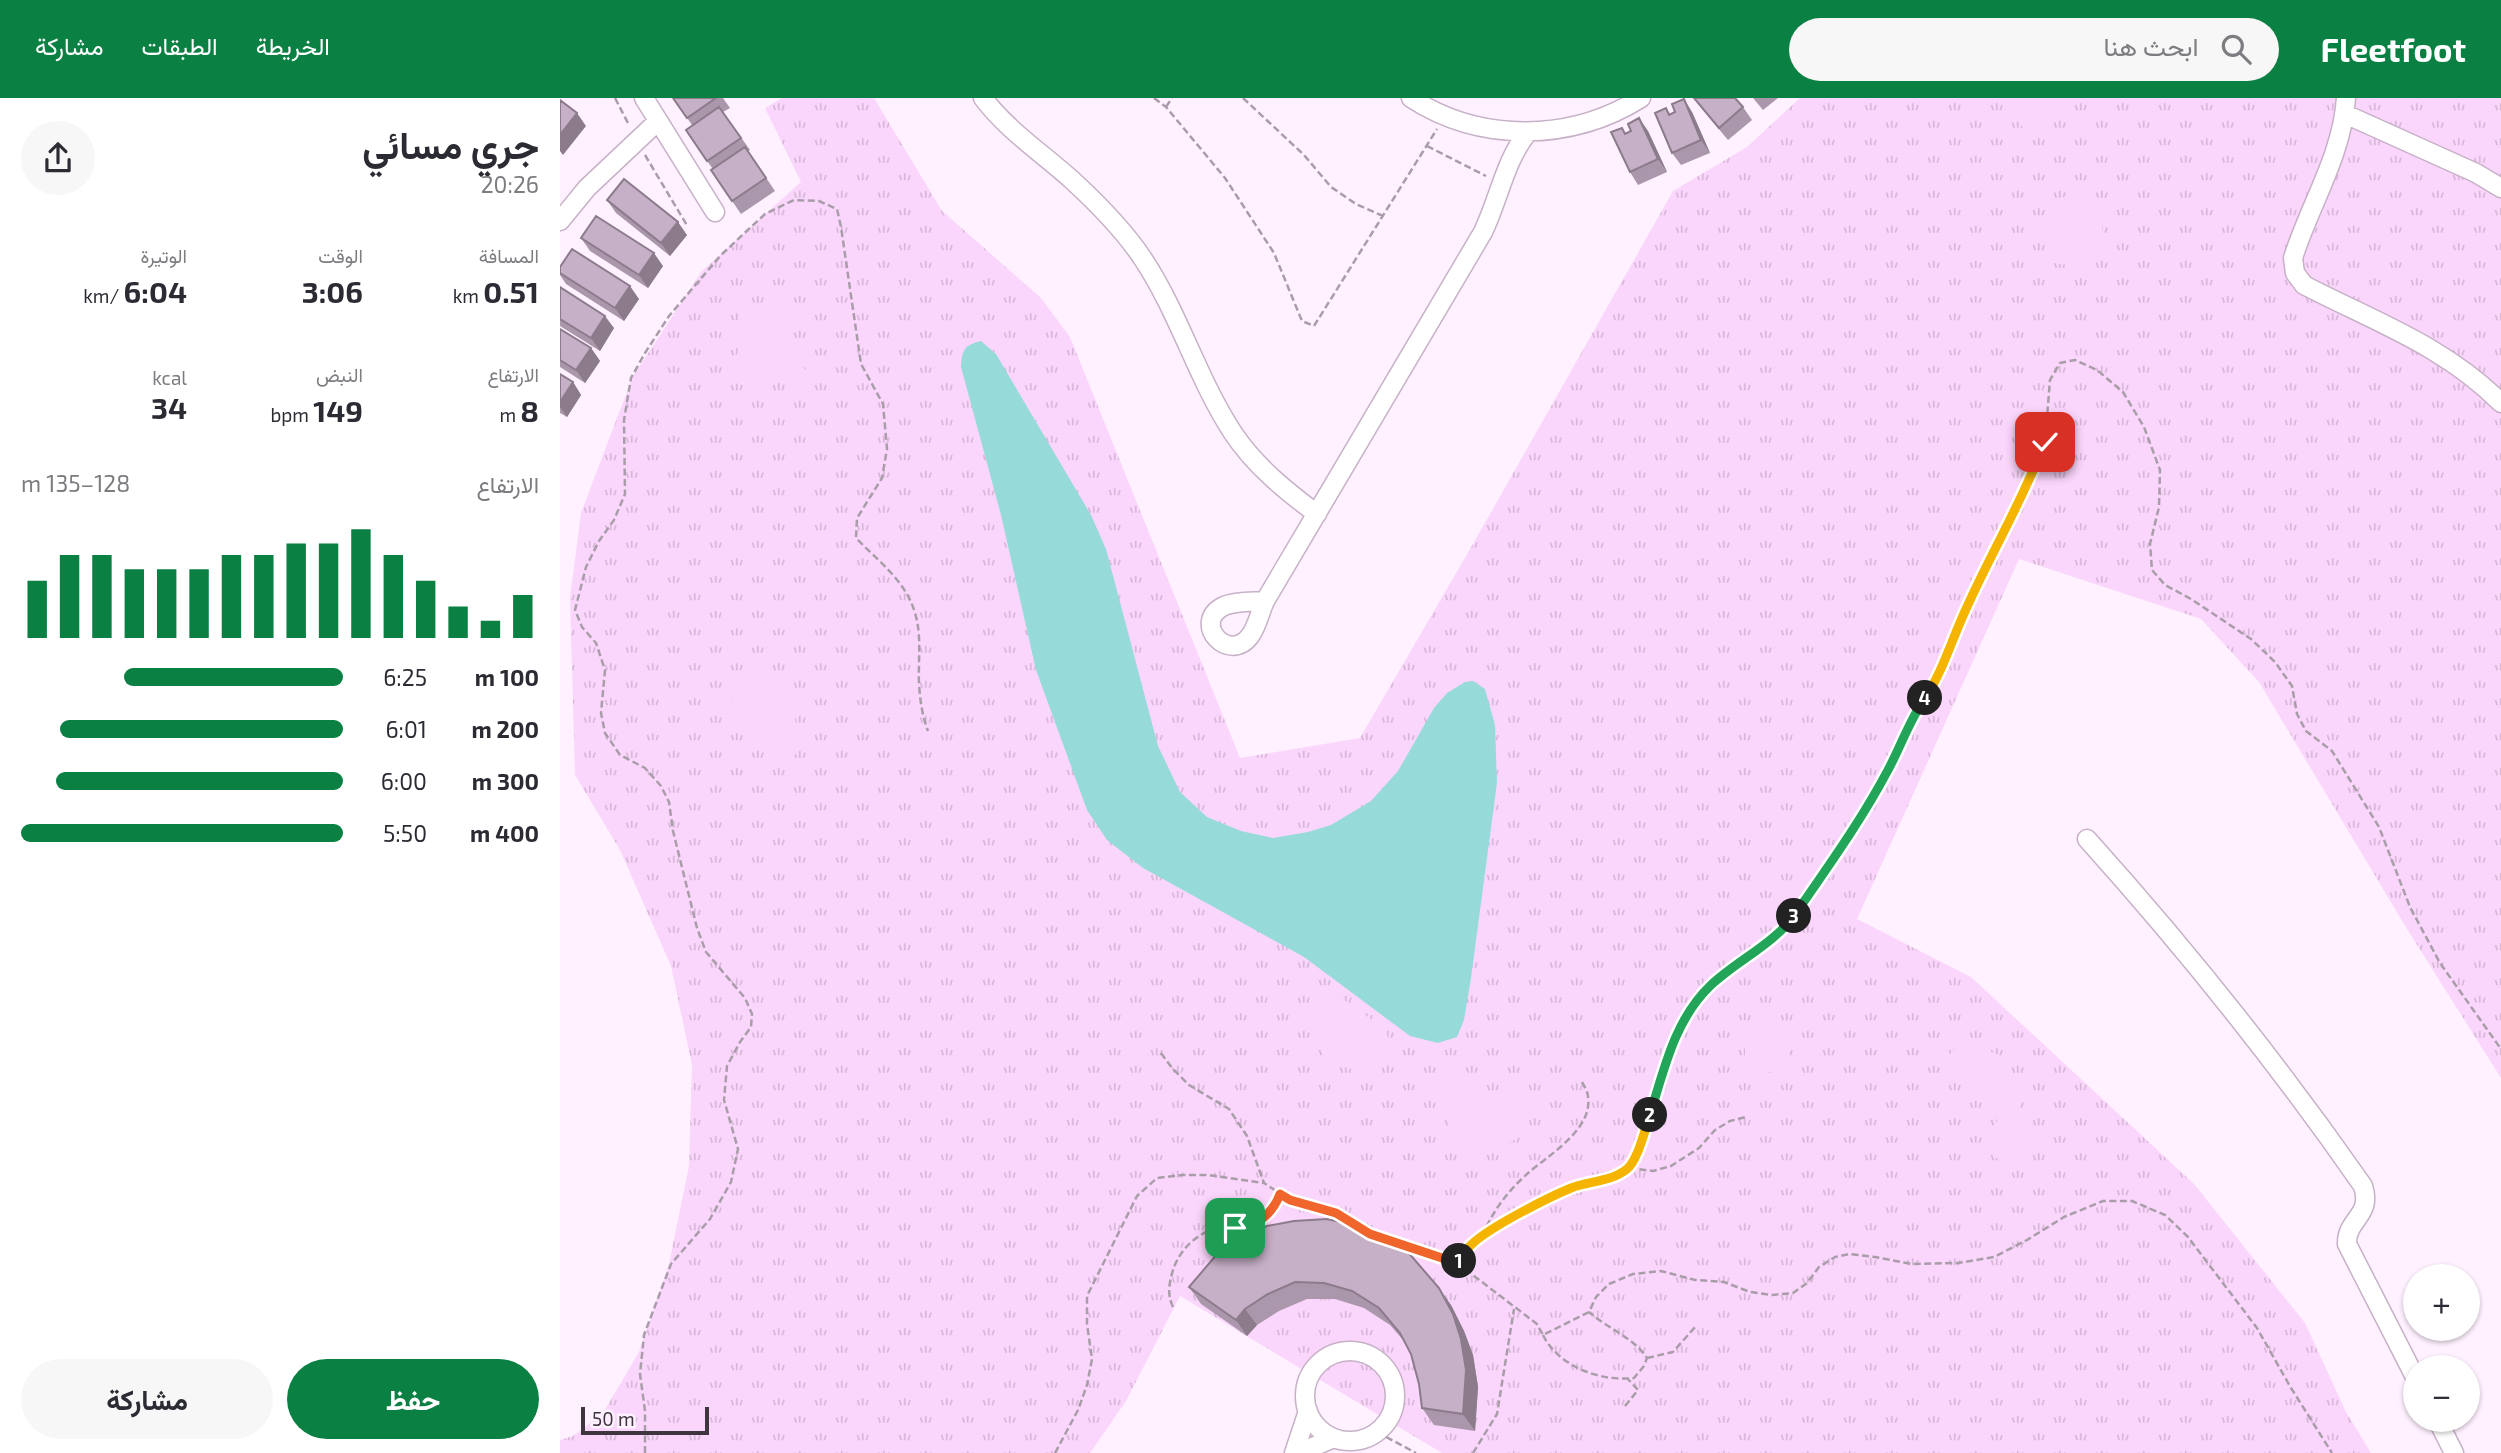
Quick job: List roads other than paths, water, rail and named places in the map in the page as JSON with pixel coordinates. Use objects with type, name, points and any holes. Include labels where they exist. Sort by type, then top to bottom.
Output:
[{"type":"street","points":[[644,98],[715,212]]},
{"type":"street","points":[[982,98],[1026,142],[1110,217],[1143,259],[1234,435],[1259,465],[1287,492],[1317,514]]},
{"type":"street","points":[[1410,98],[1444,118],[1495,130],[1528,132],[1591,121],[1642,98]]},
{"type":"street","points":[[2501,188],[2345,106],[2335,154],[2293,258],[2295,273],[2304,285],[2418,340],[2465,371],[2501,403]]},
{"type":"street","points":[[560,221],[587,188],[657,122]]},
{"type":"street","points":[[1495,130],[1509,165]]},
{"type":"street","points":[[1265,601],[1483,232],[1516,148],[1528,132]]},
{"type":"street","points":[[2087,839],[2228,1003],[2289,1082],[2363,1186],[2366,1204],[2349,1231],[2347,1244],[2404,1355]]},
{"type":"street","points":[[1296,1453],[1335,1438],[1357,1440],[1377,1432],[1391,1416],[1395,1396],[1390,1376],[1368,1355],[1337,1353],[1319,1364],[1312,1372],[1306,1391],[1308,1411],[1315,1425],[1335,1438]]},
{"type":"street","points":[[1296,1453],[1308,1411]]},
{"type":"street","points":[[2444,1432],[2454,1453]]}]
